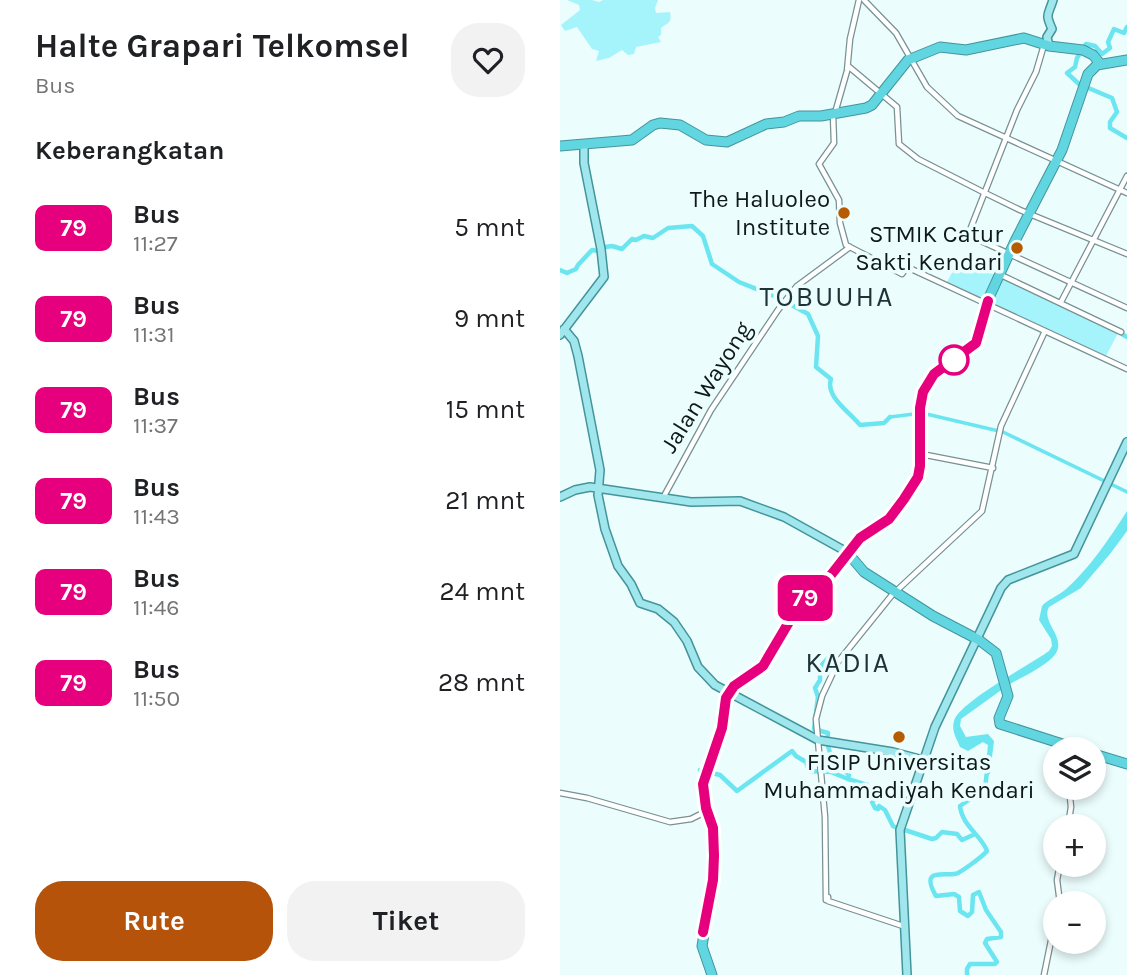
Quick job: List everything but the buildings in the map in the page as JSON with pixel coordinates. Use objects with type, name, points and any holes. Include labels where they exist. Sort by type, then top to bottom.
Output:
[{"type":"highway","points":[[560,146],[632,141],[653,125],[660,123],[682,125],[706,140],[729,142],[766,124],[799,116],[816,117],[870,107],[912,58],[940,47],[966,50],[1021,38],[1094,61],[1127,60]]},
{"type":"highway","points":[[713,975],[702,948],[714,881],[715,832],[704,788],[720,740],[725,704],[730,691],[759,671],[774,651],[801,602],[830,579],[847,553],[866,534],[892,515],[918,477],[921,454],[920,398],[938,371],[968,349],[979,337],[988,302],[1070,131],[1083,85],[1094,61]]},
{"type":"highway","points":[[847,553],[861,569],[894,592],[998,656],[1006,690],[998,724],[1043,739]]},
{"type":"highway","points":[[1106,757],[1127,763]]},
{"type":"main road","points":[[1046,45],[1052,29],[1047,13],[1054,0]]},
{"type":"main road","points":[[584,145],[584,163],[604,277],[564,330],[579,351],[600,470],[599,489],[603,520],[618,566],[638,600],[645,606],[658,609],[676,624],[698,667],[717,685],[821,737],[923,759]]},
{"type":"main road","points":[[916,783],[943,713],[1002,589],[1010,582],[1070,559],[1076,554],[1127,444]]},
{"type":"main road","points":[[560,497],[587,488],[695,502],[743,502],[784,517],[847,553]]},
{"type":"main road","points":[[908,975],[903,926],[901,829],[938,720],[977,641]]},
{"type":"main road","points":[[902,894],[908,975]]},
{"type":"street","points":[[1127,193],[966,121],[945,106],[925,85],[912,58],[894,31],[861,0],[850,39],[848,66],[834,114],[834,143],[820,164],[839,199],[840,225],[846,245],[902,274],[907,267],[988,302],[1127,369]]},
{"type":"street","points":[[1046,45],[1005,139],[968,235],[1127,307]]},
{"type":"street","points":[[848,66],[897,107],[899,142],[921,161],[1029,214],[1127,254]]},
{"type":"street","points":[[1061,302],[1127,177]]},
{"type":"street","name":"Jalan Wayong","points":[[664,498],[721,396],[785,302],[800,284],[851,248]]},
{"type":"street","points":[[1000,274],[1121,332]]},
{"type":"street","points":[[827,901],[826,831],[818,705],[835,669],[894,592],[980,514],[984,507],[1001,431],[1046,331]]},
{"type":"street","points":[[921,454],[993,468]]},
{"type":"street","points":[[821,771],[827,901]]},
{"type":"street","points":[[560,793],[670,822],[691,819],[708,811]]},
{"type":"street","points":[[827,901],[903,926]]},
{"type":"street","points":[[1045,975],[1049,954]]},
{"type":"shaded area","points":[[567,0],[658,0],[656,13],[670,12],[671,18],[661,28],[661,35],[658,37],[661,42],[636,47],[634,54],[628,55],[622,50],[609,58],[596,61],[599,51],[592,49],[577,27],[565,31],[561,25],[580,10],[579,5]]},
{"type":"shaded area","points":[[960,257],[997,276],[985,302],[946,284]]},
{"type":"shaded area","points":[[1001,278],[1118,333],[1106,356],[990,305]]},
{"type":"shaded area","points":[[1127,511],[1127,531],[1110,554],[1081,588],[1049,607],[1048,619],[1058,644],[1053,657],[961,719],[960,726],[966,737],[988,734],[994,741],[990,774],[985,775],[988,745],[983,742],[968,751],[960,747],[953,725],[958,713],[981,694],[1049,651],[1052,646],[1051,639],[1039,620],[1042,606],[1065,590],[1082,573]]},
{"type":"waterway","points":[[1127,27],[1124,33],[1114,29],[1108,42],[1110,48],[1102,54],[1095,46],[1086,44],[1075,67],[1067,73],[1079,84],[1112,98],[1117,112],[1110,122],[1110,128],[1127,138]]},
{"type":"waterway","points":[[560,270],[567,273],[576,269],[592,250],[598,251],[599,248],[612,246],[622,249],[632,239],[644,236],[653,238],[668,228],[692,226],[703,236],[712,264],[739,282],[779,298],[808,314],[818,336],[816,367],[831,379],[830,386],[835,398],[860,425],[884,423],[890,417]]},
{"type":"waterway","points":[[1122,334],[1127,337]]},
{"type":"waterway","points":[[890,417],[922,413],[1003,432],[1127,492]]},
{"type":"waterway","points":[[829,657],[820,667],[820,680],[815,688],[818,697],[814,729],[828,733],[830,752],[849,775],[848,779],[867,785],[876,798],[872,802],[875,808],[878,809],[879,806],[885,810],[893,826],[932,839],[942,832],[957,834],[962,840],[975,834]]},
{"type":"waterway","points":[[700,770],[720,775],[737,791],[792,751],[806,762],[809,771],[831,772],[848,779]]},
{"type":"waterway","points":[[967,975],[970,964],[997,962],[985,943],[987,939],[1001,937],[1001,932],[986,910],[979,892],[973,895],[972,912],[968,916],[960,911],[959,897],[954,894],[936,896],[930,880],[932,876],[958,873],[987,851],[964,819],[960,806],[985,789],[987,771]]},
{"type":"bus line","name":"79","points":[[703,932],[713,880],[714,856],[713,828],[706,808],[703,784],[722,728],[726,698],[734,686],[763,666],[802,600],[827,580],[860,538],[889,519],[904,499],[918,477],[920,466],[920,398],[934,374],[976,343],[988,301]]},
{"type":"place","name":"The Haluoleo Institute","points":[[844,213]]},
{"type":"place","name":"STMIK Catur Sakti Kendari","points":[[1017,248]]},
{"type":"place","name":"FISIP Universitas Muhammadiyah Kendari","points":[[899,737]]},
{"type":"district","name":"TOBUUHA","points":[[827,296]]},
{"type":"district","name":"KADIA","points":[[848,662]]}]
